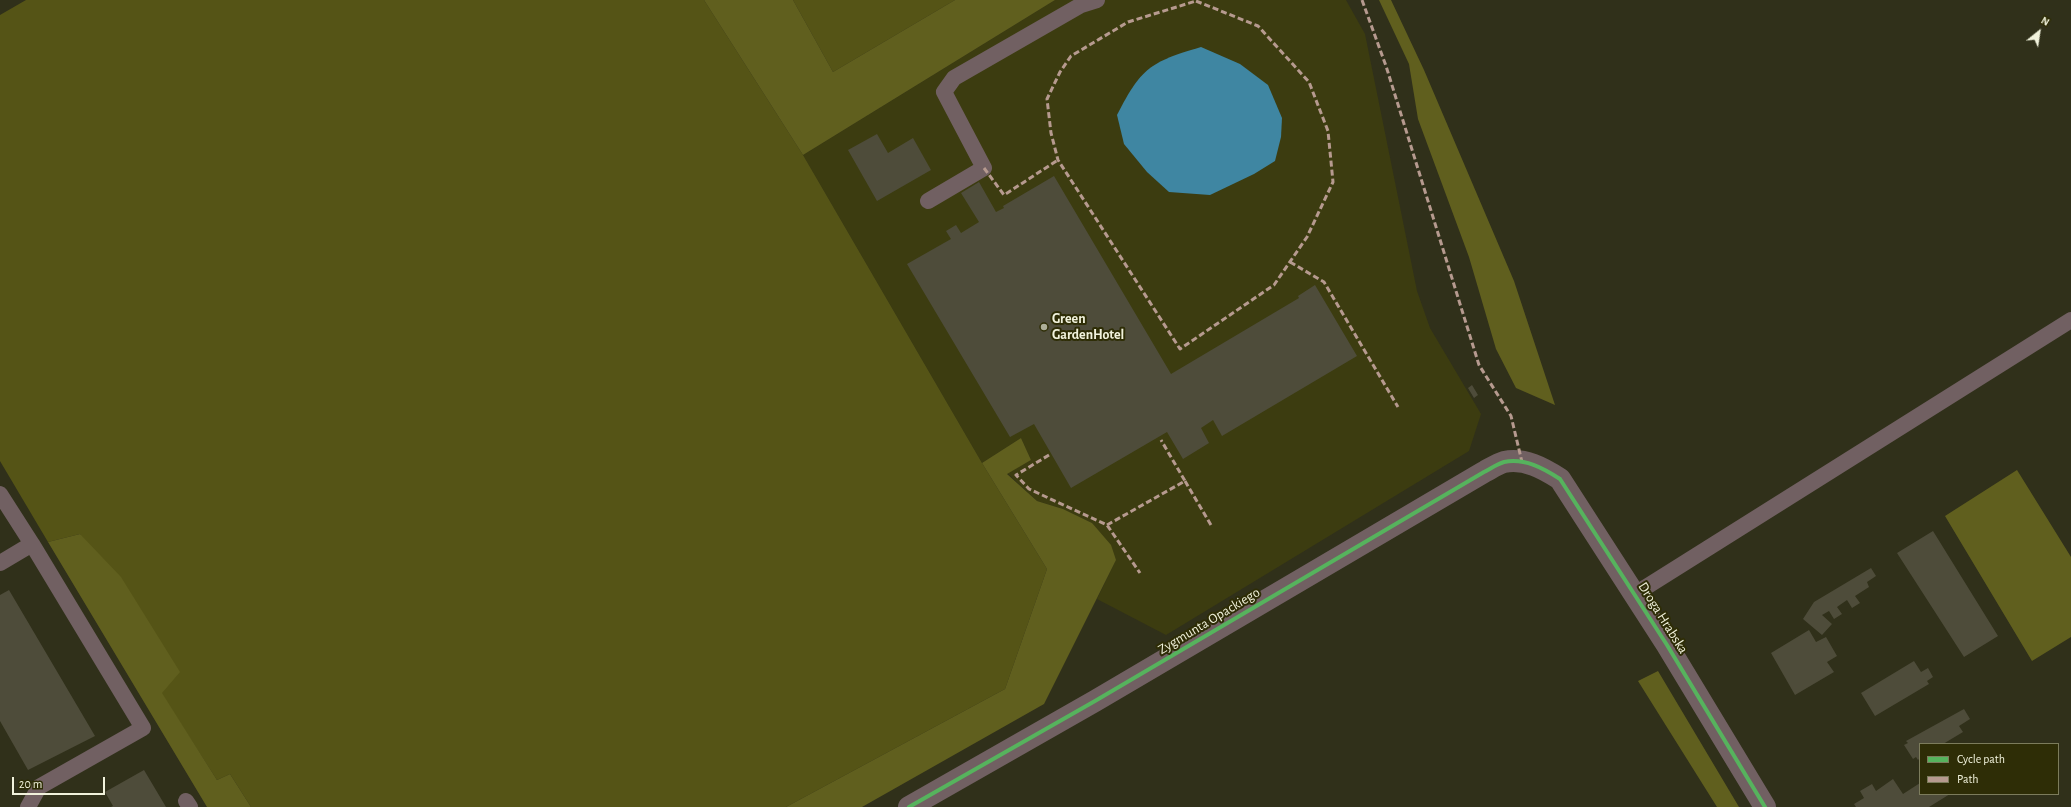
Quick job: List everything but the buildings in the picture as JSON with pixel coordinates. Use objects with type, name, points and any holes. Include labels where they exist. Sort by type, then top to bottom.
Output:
[{"type":"street","name":"Zygmunta Opackiego","points":[[909,807],[1095,701],[1484,472],[1504,462],[1522,462]]},
{"type":"street","name":"Droga Hrabska","points":[[1522,462],[1540,466],[1560,479],[1635,594],[1765,807]]},
{"type":"lane","points":[[928,201],[984,168],[944,92],[954,78],[1081,5],[1097,0]]},
{"type":"lane","points":[[1635,594],[2071,320]]},
{"type":"lane","points":[[0,494],[32,544],[143,728],[39,787],[28,807]]},
{"type":"lane","points":[[0,563],[32,544]]},
{"type":"shaded area","points":[[26,0],[704,0],[803,155],[982,463],[1047,569],[1005,689],[786,807],[251,807],[230,774],[217,780],[161,693],[80,534],[48,542],[0,461],[0,15]]},
{"type":"shaded area","points":[[704,0],[793,0],[833,72],[955,0],[1055,0],[803,155]]},
{"type":"shaded area","points":[[793,0],[955,0],[833,72]]},
{"type":"shaded area","points":[[1055,0],[1346,0],[1365,34],[1417,291],[1430,328],[1481,414],[1469,451],[1166,635],[1097,599],[1116,560],[1092,523],[1063,509],[1037,501],[1007,473],[1031,460],[1021,438],[982,463],[803,155]]},
{"type":"shaded area","points":[[1379,0],[1391,0],[1424,70],[1514,281],[1555,405],[1516,388],[1496,349],[1469,257],[1418,119],[1409,64]]},
{"type":"shaded area","points":[[1021,438],[1031,460],[1007,474],[1037,501],[1063,509],[1092,523],[1111,545],[1116,560],[1044,704],[862,807],[786,807],[1005,689],[1047,569],[982,463]]},
{"type":"shaded area","points":[[2017,470],[2071,557],[2071,637],[2032,661],[1945,516]]},
{"type":"shaded area","points":[[80,534],[121,577],[180,672],[162,693],[217,780],[230,774],[251,807],[207,807],[48,542]]},
{"type":"shaded area","points":[[1658,671],[1739,807],[1717,807],[1638,681]]},
{"type":"water","points":[[1201,47],[1240,64],[1268,85],[1282,118],[1281,137],[1275,161],[1254,174],[1210,195],[1169,192],[1147,172],[1124,144],[1117,115],[1133,87],[1149,69],[1170,57]]},
{"type":"marked path","points":[[1362,0],[1386,66],[1479,365],[1511,416],[1522,462]]},
{"type":"marked path","points":[[1196,1],[1258,26],[1309,82],[1328,131],[1333,182],[1307,237],[1274,285],[1180,349],[1058,160],[1051,133],[1047,99],[1060,72],[1071,56],[1128,22],[1196,1]]},
{"type":"marked path","points":[[984,168],[1004,195],[1058,160]]},
{"type":"marked path","points":[[1290,262],[1324,282],[1398,407]]},
{"type":"marked path","points":[[1107,525],[1185,481],[1161,440]]},
{"type":"marked path","points":[[1049,455],[1016,475],[1029,489],[1107,525],[1140,573]]},
{"type":"marked path","points":[[1185,481],[1211,525]]},
{"type":"cycle path","points":[[909,807],[1095,701],[1496,465],[1512,461],[1519,461],[1534,465],[1560,479],[1667,645],[1765,807]]},
{"type":"place","name":"Green GardenHotel","points":[[1044,327]]}]
